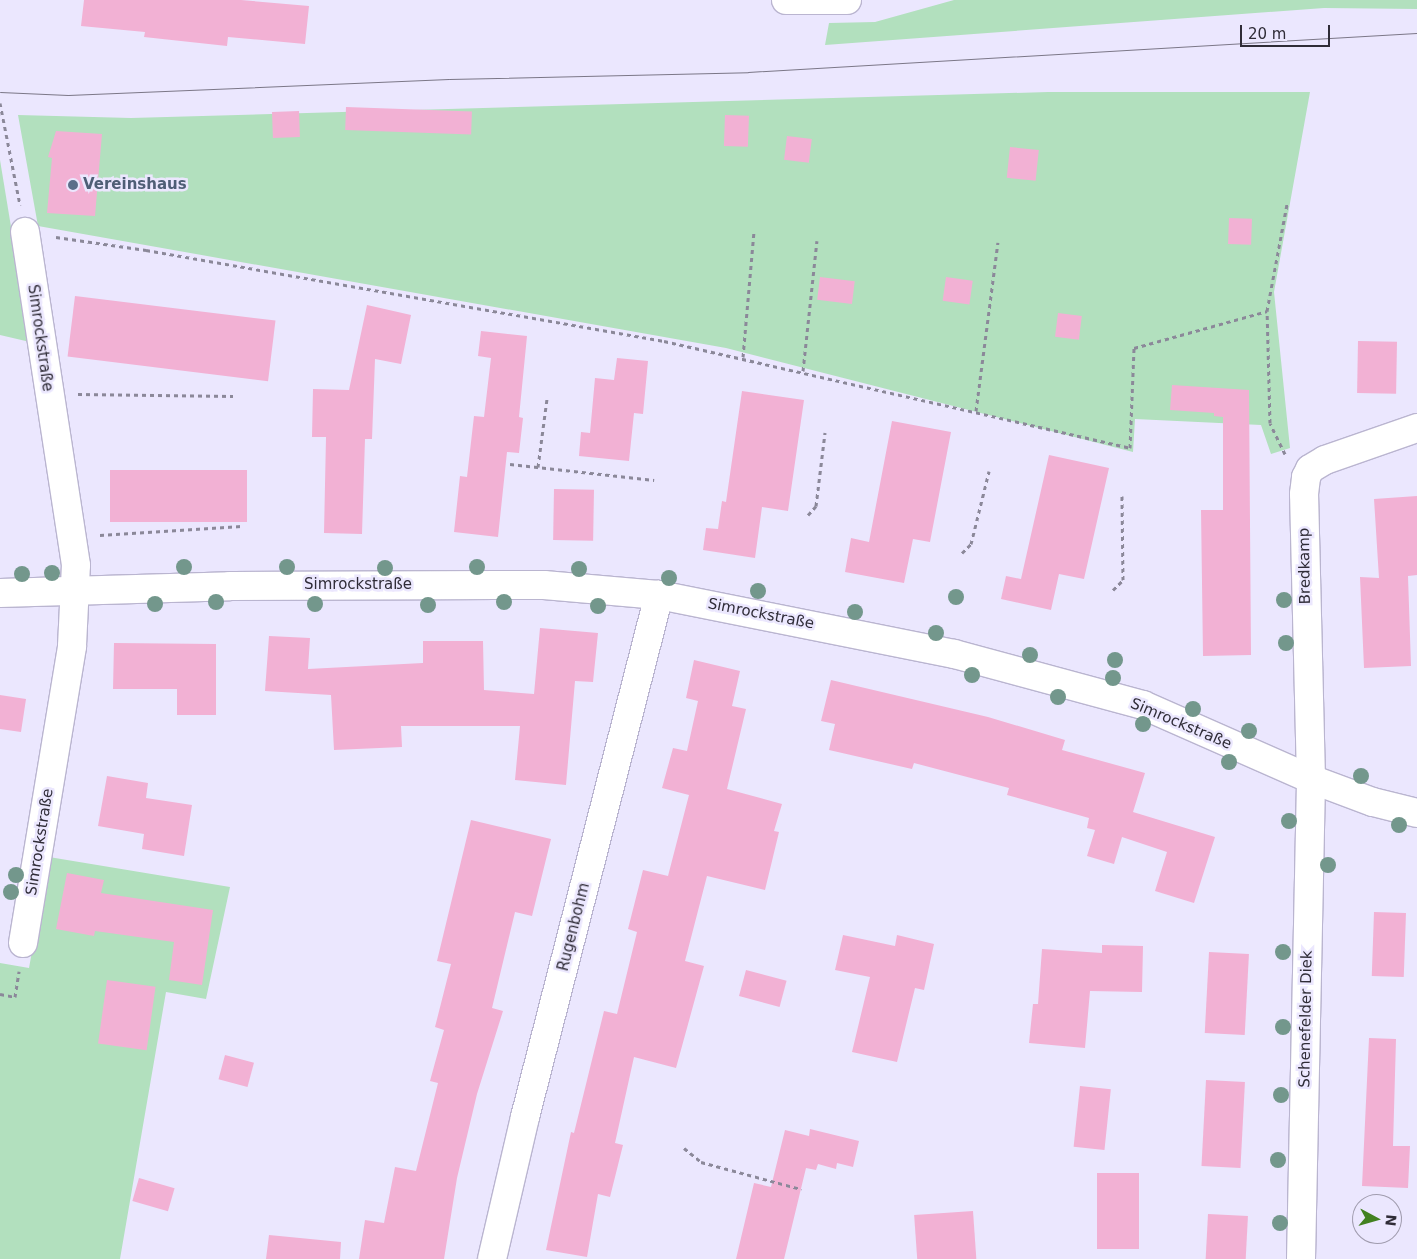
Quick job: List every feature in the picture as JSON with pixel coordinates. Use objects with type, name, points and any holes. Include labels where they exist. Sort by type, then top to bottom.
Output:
[{"type":"street","points":[[786,0],[847,0]]},
{"type":"street","name":"Simrockstraße","points":[[24,943],[72,646],[76,592],[72,537],[48,394],[25,232]]},
{"type":"street","points":[[1306,476],[1310,469],[1325,460],[1417,428]]},
{"type":"street","name":"Bredkamp","points":[[1306,476],[1304,494],[1311,779]]},
{"type":"street","name":"Simrockstraße","points":[[0,593],[230,586],[534,585],[659,595],[954,654],[1143,705],[1311,779],[1373,802],[1417,813]]},
{"type":"street","name":"Rugenbohm","points":[[492,1259],[525,1118],[659,595]]},
{"type":"street","name":"Schenefelder Diek","points":[[1301,1259],[1311,779]]},
{"type":"path","points":[[0,103],[13,171]]},
{"type":"path","points":[[1287,204],[1267,311],[1270,423],[1282,450],[1306,476]]},
{"type":"path","points":[[743,357],[754,231]]},
{"type":"path","points":[[25,232],[155,251],[669,342],[803,370],[1130,448],[1134,348],[1267,311]]},
{"type":"path","points":[[803,370],[817,241]]},
{"type":"path","points":[[976,411],[998,242]]},
{"type":"path","points":[[668,348],[669,342]]},
{"type":"path","points":[[48,394],[233,396]]},
{"type":"path","points":[[538,467],[547,399]]},
{"type":"path","points":[[808,515],[816,506],[825,433]]},
{"type":"path","points":[[510,464],[654,480]]},
{"type":"path","points":[[962,553],[971,544],[989,471]]},
{"type":"path","points":[[1113,590],[1123,580],[1122,496]]},
{"type":"path","points":[[72,537],[242,526]]},
{"type":"path","points":[[0,994],[15,997],[24,943]]},
{"type":"path","points":[[684,1148],[701,1162],[801,1188]]},
{"type":"green space","points":[[954,0],[1417,0],[1417,9],[1324,8],[825,45],[829,23],[875,22]]},
{"type":"green space","points":[[1048,92],[1310,92],[1274,292],[1290,448],[1271,454],[1261,425],[1135,419],[1133,452],[726,348],[38,226],[18,115],[131,118]]},
{"type":"green space","points":[[0,160],[30,342],[0,335]]},
{"type":"green space","points":[[49,857],[230,887],[206,999],[166,992],[120,1259],[0,1259],[0,963],[29,968]]},
{"type":"building","points":[[84,0],[241,0],[309,6],[305,44],[228,37],[227,46],[144,37],[145,32],[81,26]]},
{"type":"building","points":[[346,107],[472,111],[471,134],[345,130]]},
{"type":"building","points":[[299,111],[300,137],[273,138],[272,112]]},
{"type":"building","points":[[725,115],[749,116],[748,147],[724,146]]},
{"type":"building","name":"Vereinshaus","points":[[56,131],[102,134],[95,216],[47,213],[52,158],[48,157]]},
{"type":"building","points":[[787,136],[812,139],[809,163],[784,160]]},
{"type":"building","points":[[1010,147],[1039,150],[1036,181],[1007,178]]},
{"type":"building","points":[[1229,218],[1252,219],[1251,245],[1228,244]]},
{"type":"building","points":[[820,277],[855,281],[852,304],[817,300]]},
{"type":"building","points":[[946,277],[973,281],[969,305],[943,301]]},
{"type":"building","points":[[75,296],[275,321],[268,381],[68,357]]},
{"type":"building","points":[[367,305],[411,315],[401,364],[375,359],[372,439],[365,439],[362,534],[324,533],[326,437],[312,437],[313,389],[349,390]]},
{"type":"building","points":[[1058,313],[1082,316],[1079,340],[1055,337]]},
{"type":"building","points":[[481,331],[527,336],[519,417],[523,418],[519,453],[507,452],[498,537],[454,532],[460,476],[467,477],[474,416],[484,417],[491,358],[478,356]]},
{"type":"building","points":[[1358,341],[1397,342],[1396,394],[1357,393]]},
{"type":"building","points":[[617,358],[648,361],[643,414],[634,413],[629,461],[579,456],[581,432],[590,433],[595,378],[614,380]]},
{"type":"building","points":[[1172,385],[1249,390],[1251,655],[1203,656],[1201,510],[1223,510],[1223,417],[1214,416],[1214,413],[1170,410]]},
{"type":"building","points":[[742,391],[804,400],[788,511],[762,507],[755,558],[703,550],[706,528],[718,529],[722,501],[726,502]]},
{"type":"building","points":[[892,421],[951,432],[930,542],[913,539],[904,583],[845,572],[851,538],[869,542]]},
{"type":"building","points":[[1049,455],[1109,468],[1084,579],[1059,574],[1051,610],[1001,599],[1006,576],[1021,579]]},
{"type":"building","points":[[110,470],[247,470],[247,522],[110,522]]},
{"type":"building","points":[[554,489],[594,490],[593,541],[553,540]]},
{"type":"building","points":[[1417,496],[1417,575],[1408,576],[1411,666],[1364,668],[1360,577],[1379,578],[1374,499]]},
{"type":"building","points":[[540,628],[598,633],[593,682],[575,681],[566,785],[515,780],[520,726],[401,726],[402,747],[334,750],[331,695],[265,691],[269,636],[310,638],[308,669],[423,663],[423,641],[483,641],[484,690],[534,694]]},
{"type":"building","points":[[114,643],[216,644],[216,715],[177,715],[177,689],[113,689]]},
{"type":"building","points":[[694,660],[740,671],[732,706],[746,709],[727,789],[782,804],[774,831],[779,832],[765,890],[707,876],[685,961],[704,966],[676,1068],[634,1057],[615,1143],[623,1145],[610,1197],[598,1194],[587,1257],[546,1250],[571,1132],[574,1133],[604,1011],[617,1014],[637,932],[628,929],[643,870],[668,876],[689,795],[662,788],[673,748],[687,751],[698,701],[686,698]]},
{"type":"building","points":[[831,680],[988,717],[1065,740],[1062,750],[1145,773],[1133,812],[1215,837],[1194,903],[1155,891],[1167,852],[1122,837],[1114,864],[1087,856],[1095,830],[1087,828],[1089,818],[1007,795],[1009,788],[914,763],[912,769],[829,750],[835,724],[821,721]]},
{"type":"building","points":[[0,695],[26,699],[21,732],[0,729]]},
{"type":"building","points":[[107,776],[148,783],[146,798],[192,805],[184,856],[142,849],[144,834],[98,826]]},
{"type":"building","points":[[471,820],[551,839],[532,916],[515,912],[492,1008],[503,1011],[477,1094],[457,1178],[444,1259],[359,1259],[365,1220],[384,1223],[395,1167],[416,1171],[438,1083],[430,1081],[444,1030],[435,1027],[451,964],[437,961]]},
{"type":"building","points":[[67,873],[104,880],[101,893],[213,910],[202,985],[169,980],[174,942],[95,931],[94,936],[56,929]]},
{"type":"building","points":[[1374,912],[1406,913],[1404,977],[1372,976]]},
{"type":"building","points":[[843,935],[895,946],[897,935],[934,944],[924,990],[915,988],[897,1062],[852,1052],[870,977],[835,970]]},
{"type":"building","points":[[1102,945],[1143,946],[1142,992],[1090,991],[1085,1048],[1029,1043],[1033,1004],[1038,1004],[1042,949],[1102,953]]},
{"type":"building","points":[[1209,952],[1249,954],[1245,1035],[1205,1033]]},
{"type":"building","points":[[746,970],[787,981],[780,1007],[739,996]]},
{"type":"building","points":[[107,980],[156,987],[147,1050],[98,1043]]},
{"type":"building","points":[[1369,1038],[1396,1039],[1393,1146],[1410,1146],[1408,1188],[1362,1186]]},
{"type":"building","points":[[225,1055],[254,1063],[248,1087],[219,1079]]},
{"type":"building","points":[[1206,1080],[1245,1082],[1240,1168],[1201,1166]]},
{"type":"building","points":[[1080,1086],[1111,1089],[1104,1150],[1074,1147]]},
{"type":"building","points":[[810,1129],[859,1141],[853,1167],[837,1163],[836,1169],[818,1164],[816,1170],[806,1168],[784,1259],[736,1259],[754,1183],[771,1187],[785,1130],[809,1136]]},
{"type":"building","points":[[1097,1173],[1139,1173],[1139,1249],[1097,1249]]},
{"type":"building","points":[[139,1178],[175,1188],[168,1211],[132,1201]]},
{"type":"building","points":[[973,1211],[976,1259],[917,1259],[914,1215]]},
{"type":"building","points":[[1208,1214],[1248,1216],[1246,1259],[1206,1259]]},
{"type":"building","points":[[269,1235],[341,1242],[340,1259],[266,1259]]},
{"type":"tram line","points":[[0,92],[68,95],[449,79],[748,72],[1417,33]]},
{"type":"place","name":"Vereinshaus","points":[[73,185]]}]
